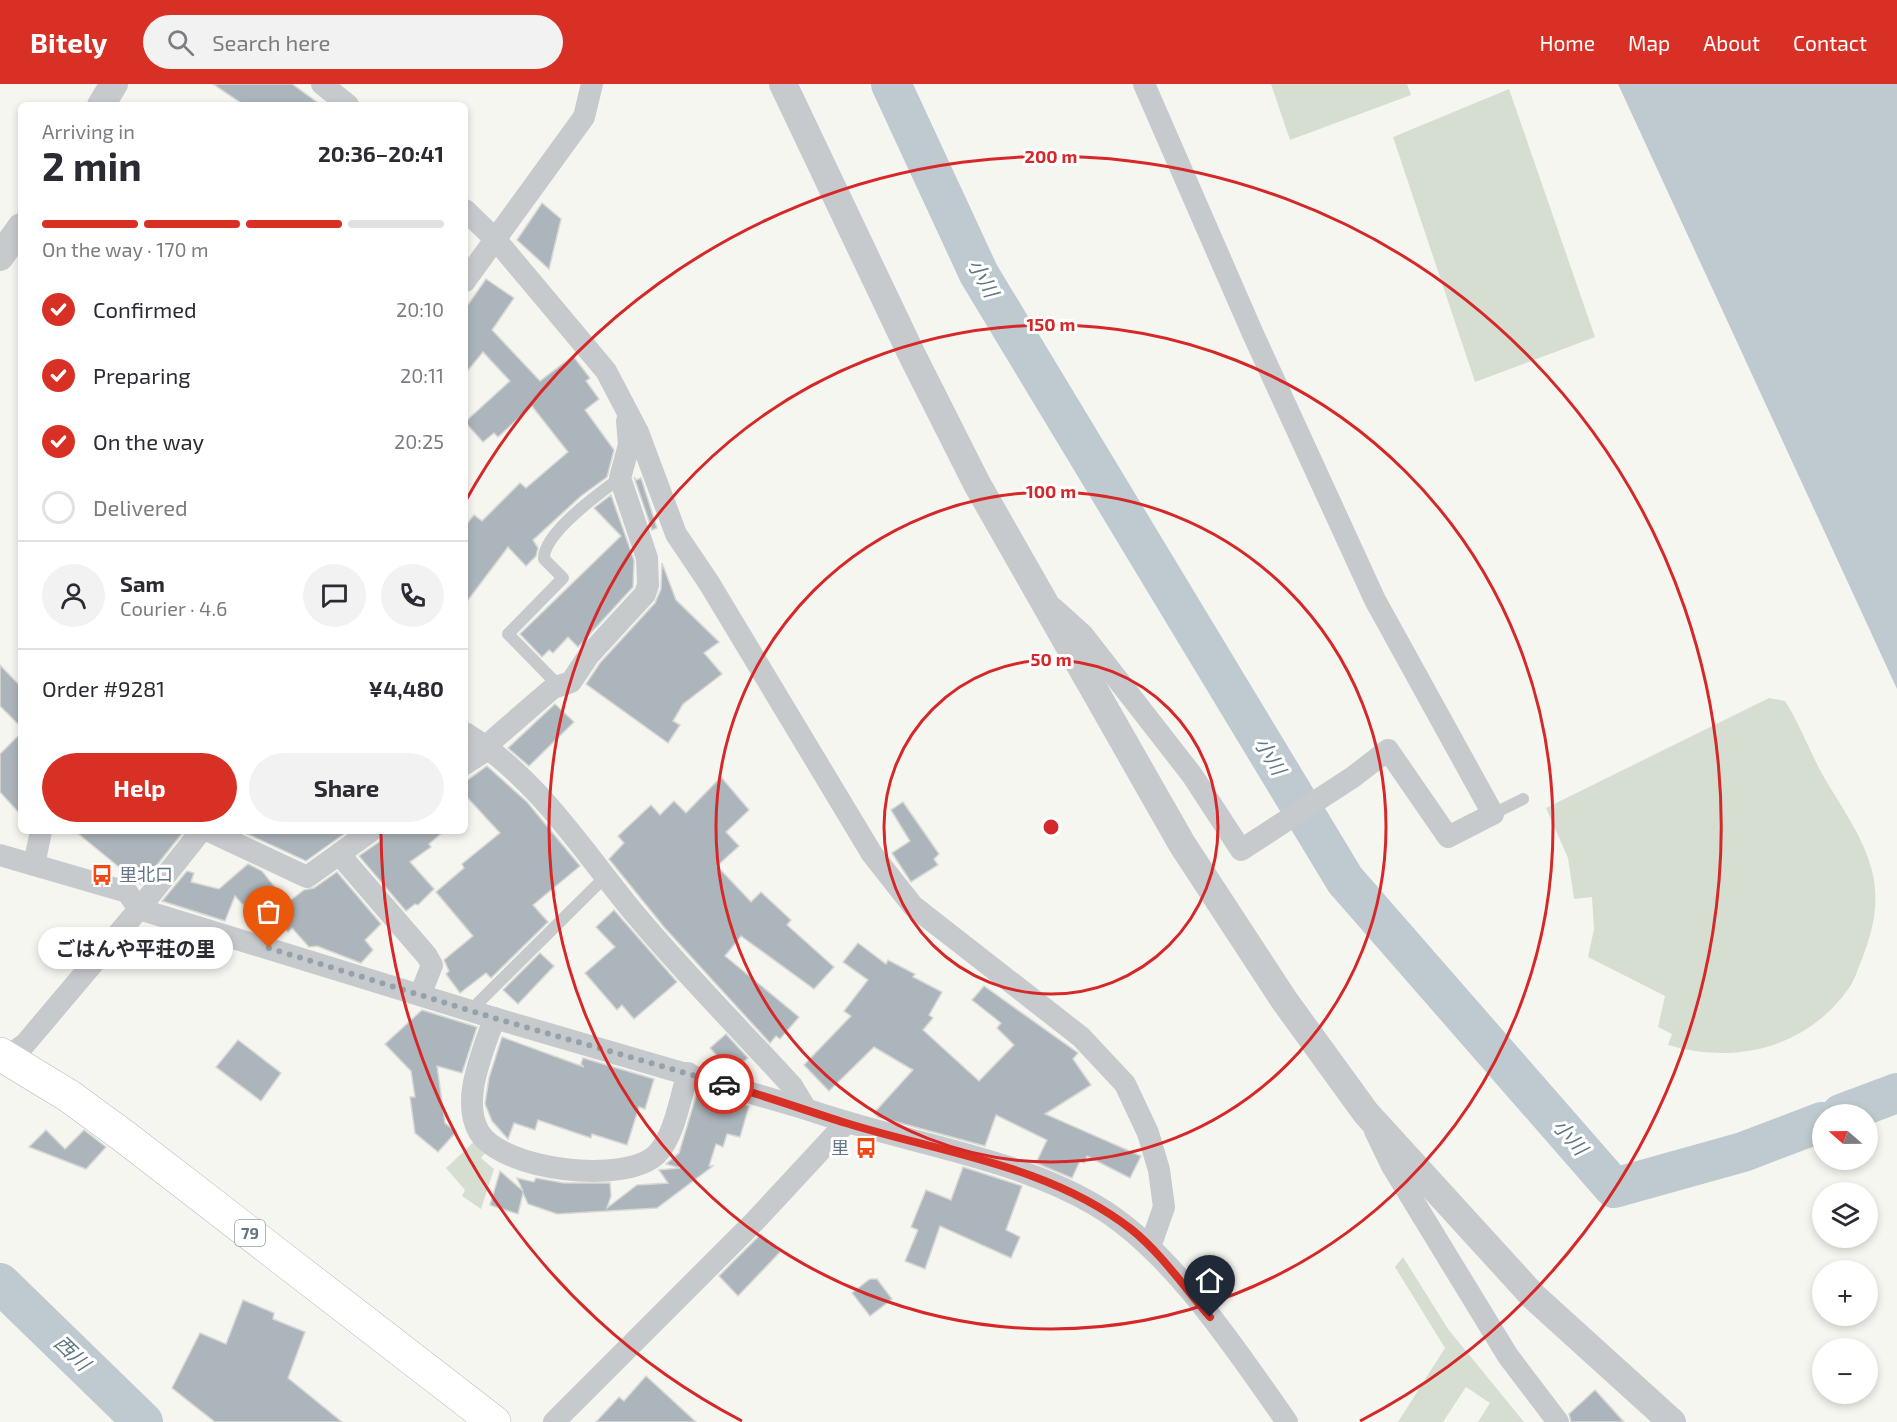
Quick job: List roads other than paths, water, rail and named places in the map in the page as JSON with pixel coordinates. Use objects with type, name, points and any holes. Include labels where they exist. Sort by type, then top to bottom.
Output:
[{"type":"main road","name":"79","points":[[3,1055],[69,1096],[125,1137],[494,1422]]},
{"type":"street","points":[[103,102],[114,84]]},
{"type":"street","points":[[322,84],[344,102]]},
{"type":"street","points":[[468,277],[584,117],[592,84]]},
{"type":"street","points":[[783,84],[911,353],[977,484],[1182,844],[1284,1000],[1366,1113],[1533,1296],[1672,1422]]},
{"type":"street","points":[[1046,602],[1083,635],[1192,775],[1241,850],[1353,777],[1388,750],[1448,837],[1493,814],[1375,600],[1253,334],[1144,84]]},
{"type":"street","points":[[468,213],[496,241],[606,371],[626,413],[638,432],[676,534],[709,583],[872,854],[913,906],[1081,1037],[1125,1084],[1148,1133],[1159,1170],[1164,1207],[1150,1247]]},
{"type":"street","points":[[0,257],[18,231]]},
{"type":"street","points":[[468,762],[490,748],[494,739],[559,686],[571,682],[589,655],[645,594],[648,585],[647,558],[620,478],[629,445],[626,413]]},
{"type":"street","points":[[468,735],[490,748],[527,782],[574,835],[644,925],[792,1086],[806,1109]]},
{"type":"street","points":[[34,865],[40,834]]},
{"type":"street","points":[[3,1055],[25,1044],[140,909],[199,834]]},
{"type":"street","points":[[215,834],[307,877],[367,834]]},
{"type":"street","points":[[339,854],[427,956],[432,965],[421,993]]},
{"type":"street","points":[[0,855],[127,892],[140,909],[421,993],[494,1018],[688,1073],[846,1123],[1018,1170],[1095,1204],[1131,1229],[1150,1247],[1225,1335],[1287,1422]]},
{"type":"street","points":[[494,1018],[475,1082],[472,1111],[479,1132],[493,1147],[517,1159],[570,1170],[628,1169],[644,1163],[658,1153],[672,1126],[688,1073]]},
{"type":"street","points":[[1366,1113],[1392,1166],[1508,1356],[1558,1422]]},
{"type":"street","points":[[554,1422],[755,1221],[846,1123]]},
{"type":"lane","points":[[559,686],[508,634],[563,578],[544,559],[550,542],[578,512],[620,478]]},
{"type":"lane","points":[[1493,814],[1523,799]]},
{"type":"lane","points":[[471,1010],[605,877]]},
{"type":"waterway","name":"小川","points":[[891,84],[979,274],[1345,880],[1614,1188],[1743,1152],[1812,1126]]},
{"type":"waterway","name":"小川","points":[[1868,1104],[1897,1093]]},
{"type":"waterway","name":"西川","points":[[0,1283],[143,1422]]},
{"type":"place","name":"里北口","points":[[102,875]]},
{"type":"place","name":"ごはんや平荘の里","points":[[269,948]]},
{"type":"place","name":"里","points":[[866,1148]]}]
